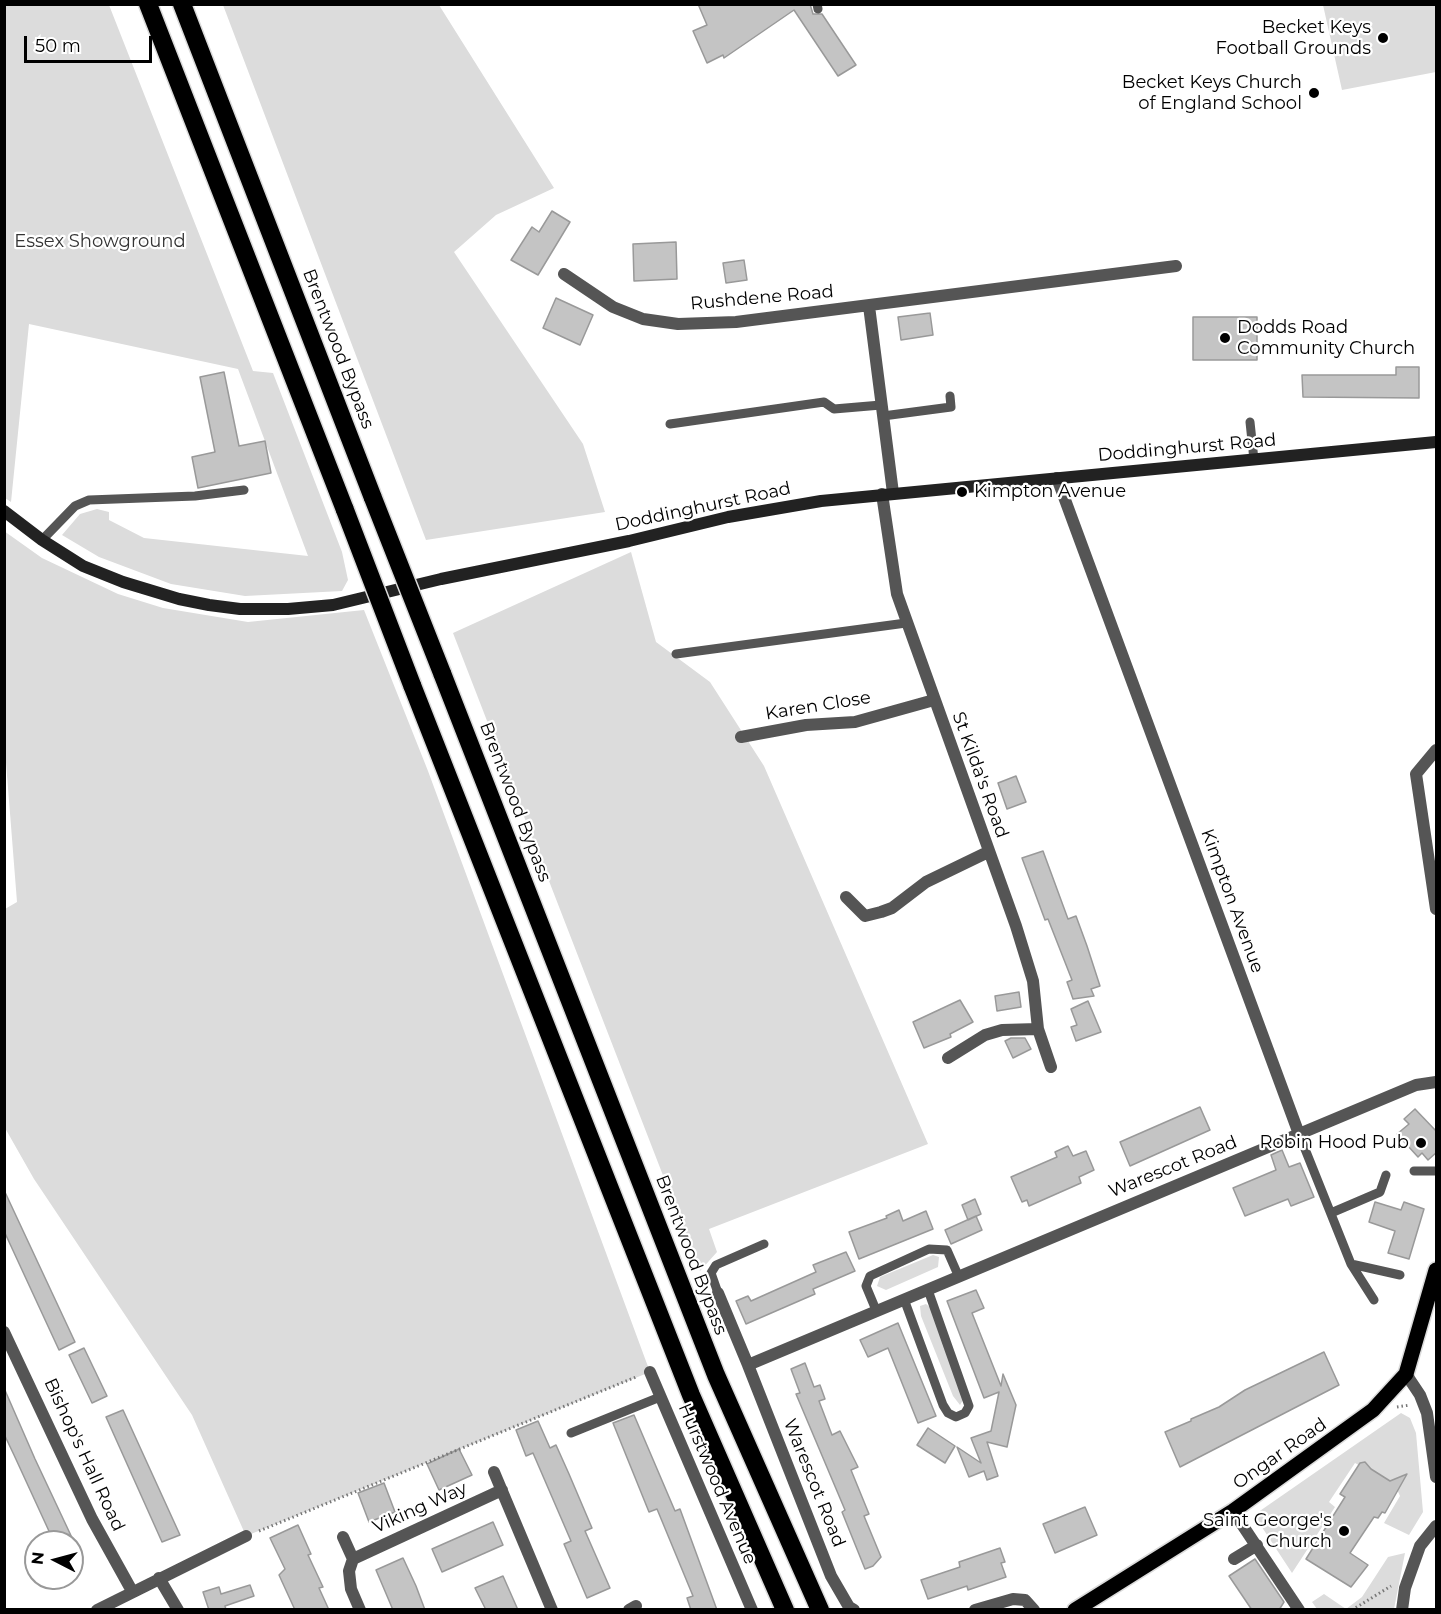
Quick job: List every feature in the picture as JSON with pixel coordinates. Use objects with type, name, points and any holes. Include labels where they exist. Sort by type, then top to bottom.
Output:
[{"type":"highway","points":[[148,4],[691,1395],[785,1610]]},
{"type":"highway","name":"Brentwood Bypass","points":[[182,4],[716,1375],[820,1610]]},
{"type":"main road","name":"Ongar Road","points":[[1075,1610],[1233,1511],[1373,1410],[1406,1374],[1437,1270]]},
{"type":"street","name":"Rushdene Road","points":[[564,274],[613,307],[643,319],[678,324],[736,322],[1176,266]]},
{"type":"street","points":[[869,306],[882,411],[888,494]]},
{"type":"street","name":"Doddinghurst Road","points":[[4,511],[42,540],[83,566],[179,599],[240,609],[288,609],[333,605],[441,579],[629,541],[728,517],[821,501],[1437,442]]},
{"type":"street","name":"Kimpton Avenue","points":[[1057,478],[1299,1134]]},
{"type":"street","name":"St Kilda's Road","points":[[888,494],[897,594],[1033,981],[1038,1029],[1051,1067]]},
{"type":"street","name":"Karen Close","points":[[741,737],[806,725],[855,722],[934,700]]},
{"type":"street","points":[[1437,750],[1416,774],[1437,909]]},
{"type":"street","points":[[846,897],[864,915],[880,912],[892,908],[926,882],[988,852]]},
{"type":"street","points":[[948,1058],[985,1035],[1002,1030],[1038,1029]]},
{"type":"street","name":"Warescot Road","points":[[748,1365],[928,1290],[958,1275],[1416,1085],[1437,1082]]},
{"type":"street","name":"Warescot Road","points":[[718,1293],[831,1575],[849,1607],[854,1610]]},
{"type":"street","name":"Bishop's Hall Road","points":[[4,1332],[92,1519],[132,1592]]},
{"type":"street","name":"Hurstwood Avenue","points":[[650,1372],[752,1610]]},
{"type":"street","points":[[1406,1374],[1420,1395],[1427,1413],[1437,1477]]},
{"type":"street","points":[[494,1472],[552,1610]]},
{"type":"street","name":"Viking Way","points":[[353,1559],[502,1490]]},
{"type":"street","points":[[1233,1511],[1299,1610]]},
{"type":"street","points":[[1402,1610],[1420,1546],[1433,1530]]},
{"type":"street","points":[[97,1610],[246,1536]]},
{"type":"street","points":[[343,1537],[353,1559],[349,1571],[351,1589],[360,1610]]},
{"type":"street","points":[[1234,1559],[1257,1545]]},
{"type":"street","points":[[159,1578],[178,1610]]},
{"type":"street","points":[[975,1610],[1012,1599],[1025,1600],[1034,1610]]},
{"type":"lane","points":[[670,424],[824,402],[834,409],[882,411],[951,407],[950,396]]},
{"type":"lane","points":[[1250,422],[1254,460]]},
{"type":"lane","points":[[42,540],[75,506],[89,500],[195,496],[244,490]]},
{"type":"lane","points":[[676,654],[906,623]]},
{"type":"lane","points":[[1299,1134],[1351,1264],[1374,1300]]},
{"type":"lane","points":[[1414,1171],[1437,1171]]},
{"type":"lane","points":[[1331,1214],[1380,1192],[1386,1175]]},
{"type":"lane","points":[[718,1293],[711,1273],[716,1265],[764,1244]]},
{"type":"lane","points":[[876,1310],[866,1286],[870,1276],[929,1249],[946,1250],[958,1275]]},
{"type":"lane","points":[[1351,1264],[1400,1275]]},
{"type":"lane","points":[[904,1299],[943,1405],[948,1413],[956,1417],[965,1413],[969,1406],[928,1290]]},
{"type":"lane","points":[[571,1433],[660,1397]]},
{"type":"path","points":[[246,1536],[650,1372]]},
{"type":"path","points":[[1389,1412],[1407,1404],[1414,1408]]},
{"type":"path","points":[[1352,1610],[1372,1595],[1410,1576]]},
{"type":"green space","name":"Essex Showground","points":[[4,5],[109,5],[253,371],[273,373],[342,552],[348,580],[342,591],[245,596],[171,584],[99,557],[62,535],[80,514],[97,509],[109,512],[109,520],[144,538],[308,556],[238,369],[29,324],[11,502],[5,498]]},
{"type":"green space","points":[[223,5],[439,5],[554,188],[496,215],[454,252],[583,444],[605,512],[426,540]]},
{"type":"green space","name":"Becket Keys Football Grounds","points":[[1323,5],[1436,5],[1436,72],[1342,90]]},
{"type":"green space","points":[[4,531],[42,558],[118,594],[163,608],[248,622],[364,610],[428,771],[650,1372],[246,1536],[192,1415],[34,1179],[5,1128],[5,909],[17,902],[4,737]]},
{"type":"green space","points":[[631,552],[656,642],[710,682],[764,766],[928,1144],[709,1229],[717,1252],[700,1271],[453,633]]},
{"type":"green space","points":[[933,1255],[939,1257],[938,1267],[886,1290],[877,1286],[880,1277]]},
{"type":"green space","points":[[926,1304],[931,1308],[963,1400],[960,1405],[953,1396],[921,1316],[920,1306]]},
{"type":"green space","points":[[1401,1413],[1410,1418],[1416,1433],[1423,1512],[1409,1535],[1384,1523],[1400,1496],[1395,1485],[1355,1463],[1329,1502],[1335,1507],[1292,1573],[1254,1515]]},
{"type":"green space","points":[[1405,1553],[1394,1609],[1346,1609],[1362,1597],[1388,1557]]},
{"type":"green space","points":[[1324,1594],[1346,1609],[1317,1609],[1312,1602]]},
{"type":"building","points":[[698,4],[810,4],[813,14],[822,14],[856,65],[838,76],[794,10],[724,58],[723,55],[707,63],[693,31],[707,25]]},
{"type":"building","points":[[552,211],[570,222],[538,275],[511,260],[532,227],[539,232]]},
{"type":"building","points":[[676,242],[677,279],[634,281],[633,244]]},
{"type":"building","points":[[744,260],[747,280],[726,283],[723,263]]},
{"type":"building","points":[[556,298],[593,315],[580,345],[543,328]]},
{"type":"building","points":[[930,313],[933,335],[901,340],[898,317]]},
{"type":"building","name":"Dodds Road Community Church","points":[[1193,317],[1257,317],[1257,360],[1193,360]]},
{"type":"building","points":[[1396,367],[1419,367],[1419,398],[1303,397],[1302,375],[1396,375]]},
{"type":"building","points":[[224,372],[239,446],[265,441],[271,473],[198,488],[192,457],[215,452],[200,377]]},
{"type":"building","points":[[1016,776],[1026,802],[1007,809],[998,783]]},
{"type":"building","points":[[1043,851],[1068,919],[1076,916],[1087,946],[1100,986],[1091,989],[1094,996],[1073,999],[1067,982],[1072,980],[1048,919],[1045,920],[1022,858]]},
{"type":"building","points":[[1019,992],[1021,1007],[997,1011],[995,996]]},
{"type":"building","points":[[960,1000],[973,1022],[950,1034],[951,1037],[924,1048],[913,1022]]},
{"type":"building","points":[[1088,1001],[1101,1032],[1076,1041],[1071,1027],[1077,1025],[1071,1009]]},
{"type":"building","points":[[1011,1038],[1025,1038],[1031,1049],[1013,1058],[1005,1041]]},
{"type":"building","points":[[1200,1107],[1210,1130],[1130,1166],[1120,1142]]},
{"type":"building","name":"Robin Hood Pub","points":[[1415,1109],[1437,1132],[1437,1152],[1428,1160],[1422,1153],[1418,1157],[1397,1134],[1409,1124],[1404,1119]]},
{"type":"building","points":[[1068,1146],[1073,1156],[1086,1151],[1094,1170],[1079,1177],[1081,1183],[1029,1206],[1027,1200],[1022,1202],[1011,1177],[1057,1157],[1055,1152]]},
{"type":"building","points":[[1282,1150],[1289,1167],[1300,1163],[1314,1197],[1291,1206],[1288,1199],[1245,1216],[1233,1188],[1276,1170],[1271,1155]]},
{"type":"building","points":[[4,1190],[75,1342],[59,1350],[4,1231]]},
{"type":"building","points":[[975,1199],[981,1214],[968,1220],[962,1205]]},
{"type":"building","points":[[1375,1202],[1401,1210],[1404,1202],[1424,1209],[1409,1259],[1388,1253],[1395,1231],[1369,1222]]},
{"type":"building","points":[[899,1210],[903,1221],[926,1211],[933,1229],[859,1259],[849,1232],[887,1218],[886,1216]]},
{"type":"building","points":[[976,1216],[982,1230],[951,1244],[945,1230]]},
{"type":"building","points":[[846,1252],[855,1271],[813,1289],[815,1294],[746,1324],[736,1301],[748,1296],[751,1301],[816,1272],[813,1265]]},
{"type":"building","points":[[976,1290],[984,1308],[972,1313],[1001,1386],[1003,1374],[1016,1405],[1007,1447],[987,1442],[998,1476],[987,1480],[984,1471],[969,1477],[957,1447],[981,1463],[971,1438],[991,1431],[999,1392],[984,1398],[947,1301]]},
{"type":"building","points":[[898,1323],[936,1416],[918,1423],[888,1348],[868,1357],[860,1340]]},
{"type":"building","points":[[84,1348],[107,1396],[92,1403],[69,1355]]},
{"type":"building","points":[[1324,1352],[1339,1385],[1180,1467],[1165,1432],[1219,1407],[1245,1390]]},
{"type":"building","points":[[805,1363],[814,1387],[820,1385],[825,1399],[819,1401],[832,1435],[840,1431],[858,1467],[851,1470],[869,1514],[864,1516],[881,1557],[873,1566],[865,1569],[842,1512],[845,1510],[796,1394],[800,1393],[791,1369]]},
{"type":"building","points":[[4,1388],[68,1530],[48,1530],[4,1434]]},
{"type":"building","points":[[123,1410],[180,1535],[162,1542],[106,1417]]},
{"type":"building","points":[[634,1415],[675,1511],[680,1509],[717,1610],[691,1610],[687,1598],[693,1596],[657,1509],[649,1512],[613,1423]]},
{"type":"building","points":[[538,1421],[550,1448],[556,1445],[569,1474],[592,1528],[585,1531],[610,1588],[587,1598],[564,1544],[571,1541],[533,1453],[526,1456],[516,1430]]},
{"type":"building","points":[[928,1428],[955,1446],[945,1463],[917,1445]]},
{"type":"building","points":[[459,1449],[472,1475],[439,1490],[427,1464]]},
{"type":"building","name":"Saint George's Church","points":[[1365,1462],[1371,1469],[1390,1481],[1407,1474],[1385,1513],[1382,1512],[1378,1518],[1374,1517],[1350,1553],[1368,1565],[1351,1587],[1306,1559],[1345,1497],[1340,1494],[1360,1463]]},
{"type":"building","points":[[384,1483],[395,1512],[369,1522],[358,1493]]},
{"type":"building","points":[[1085,1507],[1097,1535],[1055,1553],[1043,1524]]},
{"type":"building","points":[[493,1522],[503,1545],[442,1572],[432,1549]]},
{"type":"building","points":[[298,1525],[311,1554],[308,1555],[323,1587],[319,1588],[329,1610],[295,1610],[279,1575],[285,1569],[270,1538]]},
{"type":"building","points":[[1000,1548],[1005,1562],[1001,1563],[1006,1577],[968,1590],[967,1586],[928,1599],[921,1580],[960,1567],[959,1562]]},
{"type":"building","points":[[403,1558],[425,1610],[393,1610],[376,1570]]},
{"type":"building","points":[[1255,1559],[1284,1602],[1279,1610],[1252,1610],[1229,1576]]},
{"type":"building","points":[[503,1576],[518,1610],[486,1610],[475,1588]]},
{"type":"building","points":[[250,1585],[254,1596],[225,1606],[226,1610],[209,1610],[203,1592],[219,1587],[221,1594]]},
{"type":"place","name":"Becket Keys Football Grounds","points":[[1383,38]]},
{"type":"place","name":"Becket Keys Church of England School","points":[[1314,93]]},
{"type":"place","name":"Dodds Road Community Church","points":[[1225,338]]},
{"type":"place","name":"Kimpton Avenue","points":[[962,492]]},
{"type":"place","name":"Robin Hood Pub","points":[[1421,1143]]},
{"type":"place","name":"Saint George's Church","points":[[1344,1531]]}]
